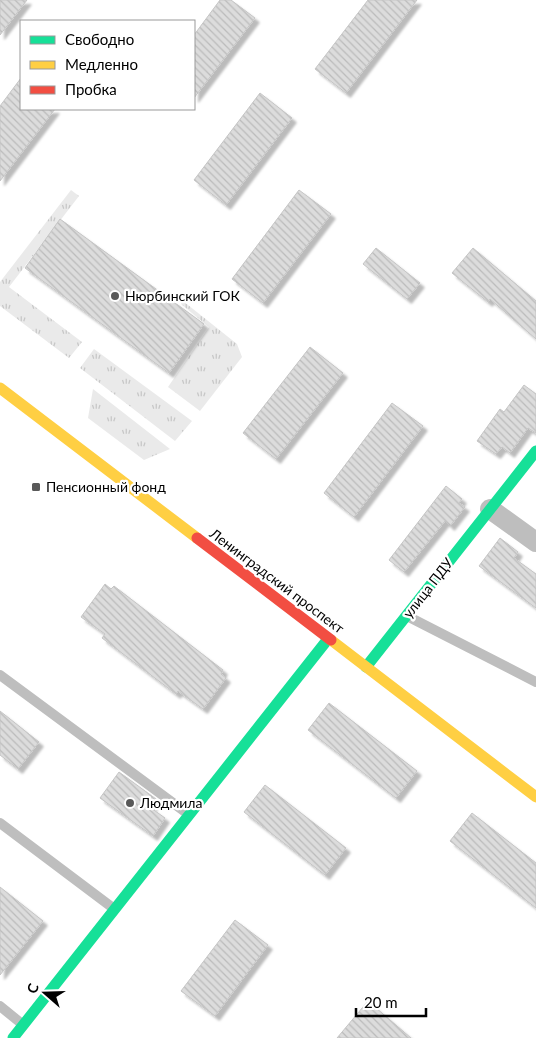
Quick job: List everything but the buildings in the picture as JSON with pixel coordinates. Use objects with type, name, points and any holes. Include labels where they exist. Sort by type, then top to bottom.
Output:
[{"type":"street","name":"Ленинградский проспект","points":[[0,388],[536,797]]},
{"type":"street","name":"улица ПДУ","points":[[366,667],[536,451]]},
{"type":"street","points":[[490,509],[536,542]]},
{"type":"street","points":[[13,1038],[328,638]]},
{"type":"lane","points":[[406,616],[536,682]]},
{"type":"lane","points":[[0,674],[188,814]]},
{"type":"lane","points":[[0,823],[114,909]]},
{"type":"lane","points":[[0,1006],[23,1025]]},
{"type":"green space","points":[[71,190],[79,196],[9,287],[82,342],[69,358],[0,306],[0,282]]},
{"type":"green space","points":[[183,301],[237,344],[242,357],[200,411],[168,387],[209,327],[181,304]]},
{"type":"green space","points":[[94,349],[192,421],[175,441],[80,368]]},
{"type":"green space","points":[[93,389],[170,449],[144,460],[88,418]]},
{"type":"traffic: fast","points":[[366,667],[536,451]]},
{"type":"traffic: fast","points":[[13,1038],[328,639]]},
{"type":"traffic: slow","points":[[0,388],[197,538]]},
{"type":"traffic: slow","points":[[331,640],[536,797]]},
{"type":"traffic: jam","points":[[197,538],[331,640]]},
{"type":"place","name":"Нюрбинский ГОК","points":[[115,296]]},
{"type":"place","name":"Пенсионный фонд","points":[[36,487]]},
{"type":"place","name":"Людмила","points":[[130,803]]}]
